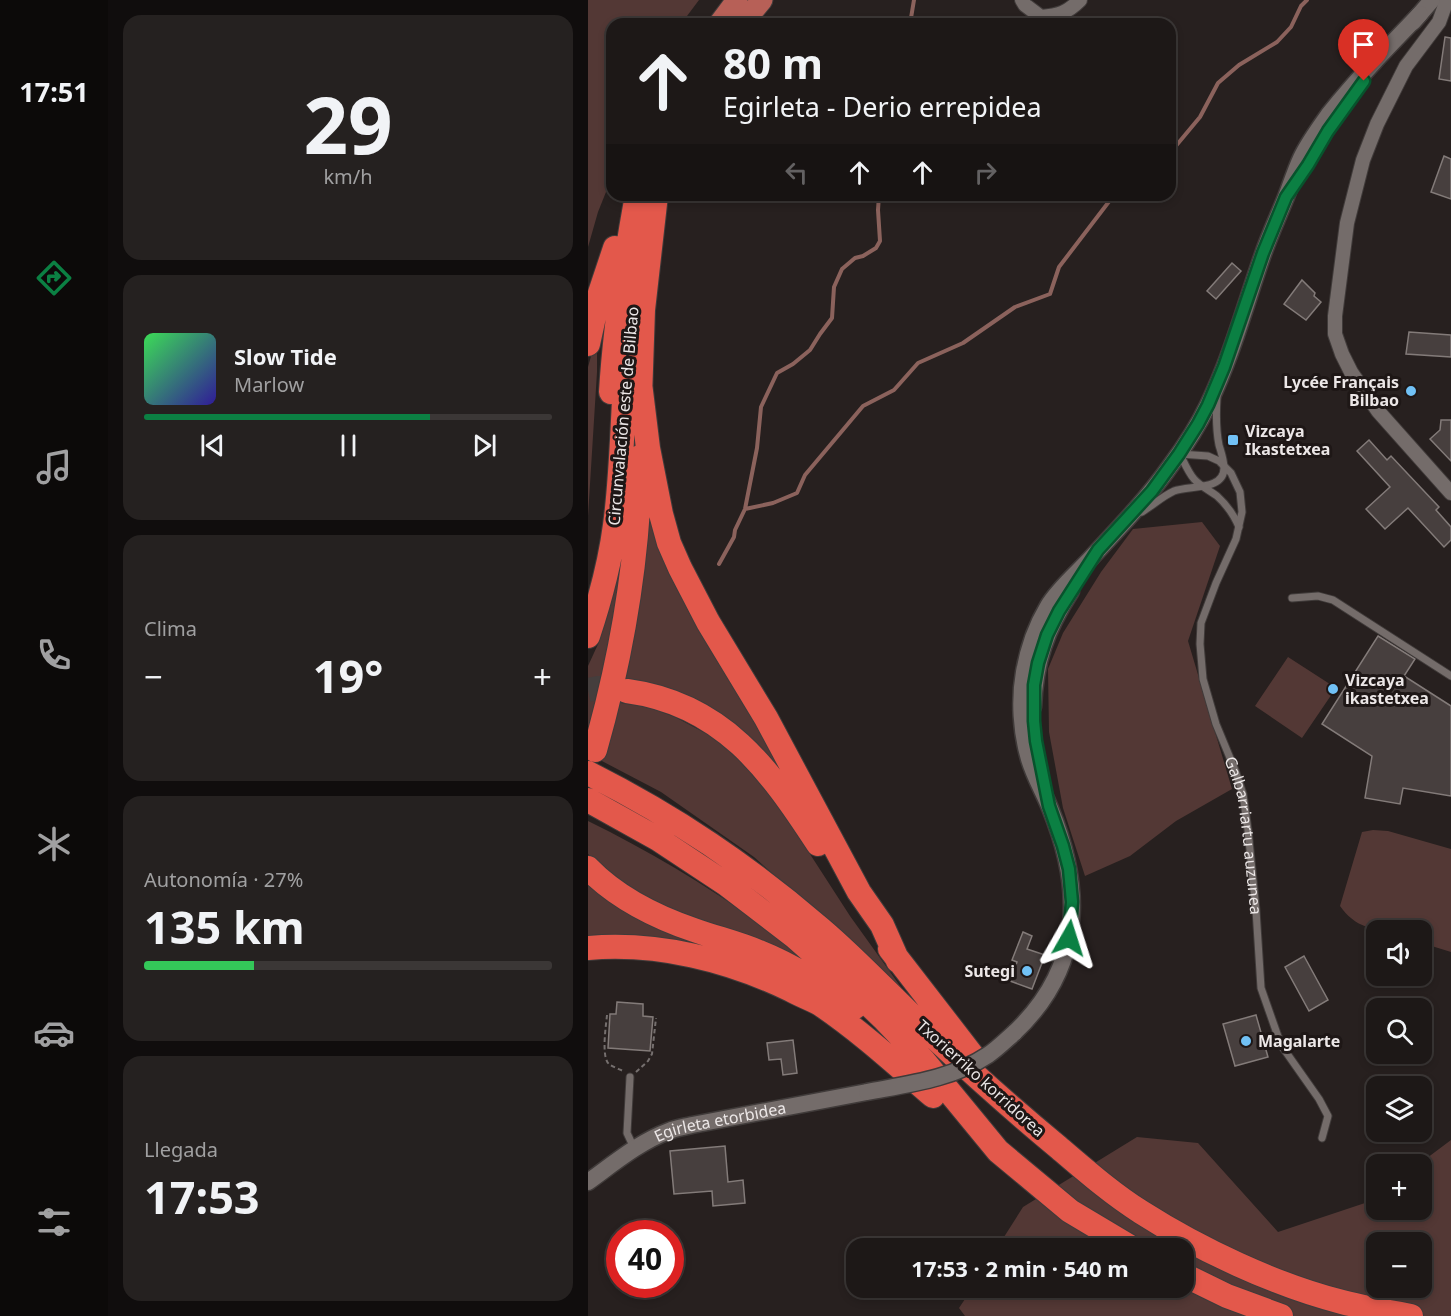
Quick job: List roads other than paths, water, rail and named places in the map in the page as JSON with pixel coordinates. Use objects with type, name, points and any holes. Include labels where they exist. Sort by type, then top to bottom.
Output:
[{"type":"highway","points":[[588,344],[593,309],[634,201]]},
{"type":"highway","name":"Circunvalación este de Bilbao","points":[[588,592],[598,545],[605,494],[614,344],[635,201]]},
{"type":"highway","name":"Circunvalación este de Bilbao","points":[[588,636],[606,574],[615,525],[631,313],[639,254],[653,201]]},
{"type":"highway","points":[[595,750],[608,705],[620,649],[636,532],[640,476],[643,310],[654,201]]},
{"type":"highway","points":[[640,383],[648,448],[657,495],[669,543],[680,568],[708,622],[766,718],[859,892],[882,925],[898,961]]},
{"type":"highway","points":[[627,691],[647,693],[682,705],[728,732],[746,750],[778,785],[869,922],[1012,1109]]},
{"type":"highway","name":"Txorierriko korridorea","points":[[588,773],[670,818],[782,896],[824,931],[932,1036],[1012,1109],[1108,1189],[1143,1213],[1192,1242],[1287,1285],[1340,1302],[1411,1316]]},
{"type":"highway","name":"Txorierriko korridorea","points":[[588,800],[658,839],[746,899],[795,938],[838,975],[924,1061],[998,1151],[1070,1211],[1115,1238]]},
{"type":"highway","points":[[588,868],[598,879],[628,900],[665,919],[758,951],[820,983],[856,1008],[961,1107]]},
{"type":"highway","points":[[588,948],[633,947],[702,958],[769,980],[818,1003],[871,1042],[998,1151]]},
{"type":"highway","points":[[1194,1280],[1227,1296],[1281,1316]]},
{"type":"main road","points":[[724,18],[737,0]]},
{"type":"main road","points":[[747,18],[762,0]]},
{"type":"street","points":[[1022,0],[1041,17],[1059,15],[1080,0]]},
{"type":"street","points":[[1120,526],[1152,491],[1179,454],[1208,405],[1263,253],[1286,197],[1355,93],[1432,0]]},
{"type":"street","points":[[1447,0],[1439,22],[1406,66],[1377,124],[1363,160],[1347,223],[1335,316],[1335,334],[1351,372],[1378,411],[1451,493]]},
{"type":"street","name":"Egirleta etorbidea","points":[[588,1182],[634,1149],[670,1130],[945,1076],[990,1053],[1034,1012],[1053,984],[1061,967],[1069,938],[1072,902],[1069,869],[1049,806],[1036,741],[1034,685],[1047,635],[1059,611],[1098,550],[1120,526]]},
{"type":"lane","name":"Galbarriartu auzunea","points":[[1218,382],[1216,408],[1219,445],[1225,466],[1240,492],[1242,512],[1235,543],[1215,583],[1201,623],[1203,678],[1216,724],[1243,794],[1256,910],[1261,988],[1281,1045],[1319,1099],[1328,1116],[1322,1138]]},
{"type":"lane","points":[[1120,526],[1170,493],[1217,482],[1224,472],[1225,466],[1209,456],[1179,454]]},
{"type":"lane","points":[[1179,454],[1190,474],[1227,506],[1239,527]]},
{"type":"lane","points":[[1292,598],[1318,596],[1333,600],[1451,676]]},
{"type":"lane","points":[[630,1077],[627,1133],[634,1149]]},
{"type":"waterway","points":[[911,18],[914,0]]},
{"type":"waterway","points":[[1176,146],[1200,117],[1218,83],[1239,65],[1277,42],[1291,27],[1301,6],[1307,0]]},
{"type":"waterway","points":[[719,564],[734,537],[745,509],[757,448],[761,407],[777,373],[810,350],[832,318],[834,287],[842,269],[855,258],[876,248],[880,241],[879,201]]},
{"type":"waterway","points":[[745,509],[773,503],[797,493],[805,475],[863,406],[894,390],[918,363],[963,343],[1015,307],[1050,294],[1059,267],[1109,201]]},
{"type":"tunnel","points":[[588,690],[598,688],[627,691]]},
{"type":"place","name":"Lycée Français Bilbao","points":[[1411,391]]},
{"type":"place","name":"Vizcaya Ikastetxea","points":[[1233,440]]},
{"type":"place","name":"Vizcaya ikastetxea","points":[[1333,689]]},
{"type":"place","name":"Sutegi","points":[[1027,971]]},
{"type":"place","name":"Magalarte","points":[[1246,1041]]}]
